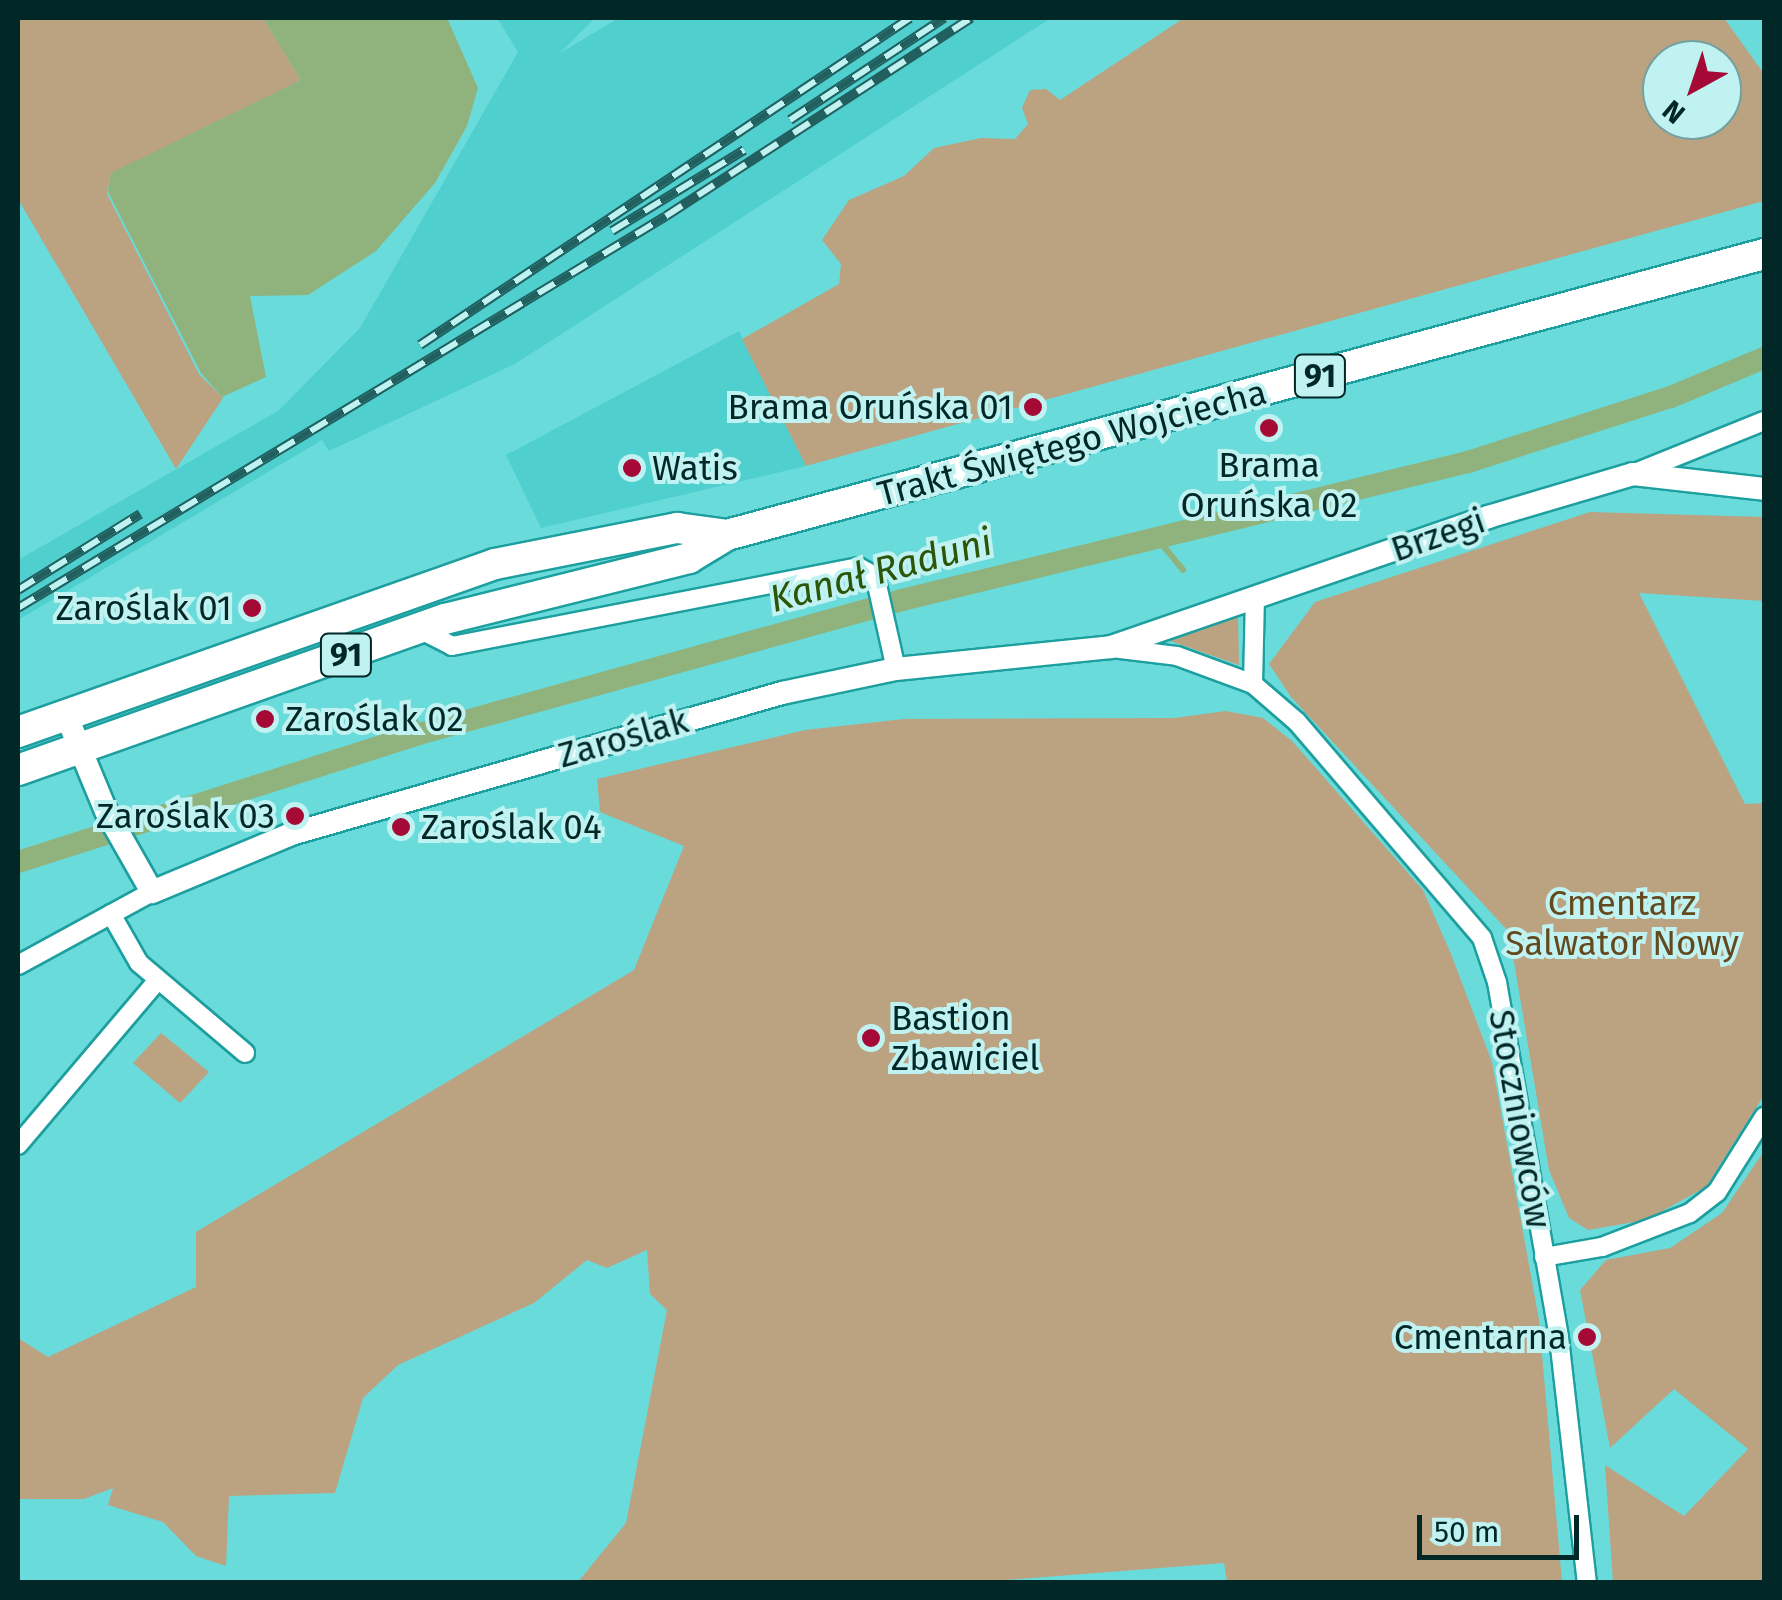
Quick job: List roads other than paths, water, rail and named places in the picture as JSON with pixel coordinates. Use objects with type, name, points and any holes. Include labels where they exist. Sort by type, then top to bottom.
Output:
[{"type":"main road","name":"Trakt Świętego Wojciecha","points":[[18,770],[81,751],[418,629],[688,558],[727,535],[1764,254]]},
{"type":"main road","name":"Trakt Świętego Wojciecha","points":[[18,732],[67,718],[494,564],[678,528],[727,535]]},
{"type":"street","name":"Brzegi","points":[[1111,648],[1632,474],[1764,421]]},
{"type":"street","points":[[1632,474],[1764,488]]},
{"type":"street","points":[[418,629],[452,646],[858,567],[876,584],[896,670]]},
{"type":"street","points":[[1254,598],[1254,684]]},
{"type":"street","name":"Zaroślak","points":[[18,965],[152,892],[290,834],[782,693],[896,670],[1111,648]]},
{"type":"street","name":"Stoczniowców","points":[[1111,648],[1176,656],[1254,684],[1296,722],[1482,938],[1496,982],[1576,1446],[1587,1582]]},
{"type":"street","points":[[67,718],[98,794],[152,892]]},
{"type":"street","points":[[110,914],[156,981],[245,1054]]},
{"type":"street","points":[[18,1145],[156,981]]},
{"type":"street","points":[[1544,1257],[1602,1247],[1690,1213],[1716,1192],[1764,1117]]},
{"type":"waterway","name":"Kanał Raduni","points":[[18,862],[419,734],[902,600],[1468,462],[1671,397],[1764,358]]},
{"type":"waterway","points":[[1155,536],[1183,570]]},
{"type":"waterway","points":[[414,717],[419,734]]},
{"type":"railway","points":[[420,345],[910,18]]},
{"type":"railway","points":[[790,120],[944,18]]},
{"type":"railway","points":[[18,608],[666,216],[971,18]]},
{"type":"railway","points":[[612,231],[744,150]]},
{"type":"railway","points":[[18,590],[140,514]]},
{"type":"place","name":"Brama Oruńska 01","points":[[1033,407]]},
{"type":"place","name":"Brama Oruńska 02","points":[[1269,428]]},
{"type":"place","name":"Watis","points":[[632,468]]},
{"type":"place","name":"Zaroślak 01","points":[[252,608]]},
{"type":"place","name":"Zaroślak 02","points":[[265,719]]},
{"type":"place","name":"Zaroślak 03","points":[[295,816]]},
{"type":"place","name":"Zaroślak 04","points":[[401,827]]},
{"type":"place","name":"Bastion Zbawiciel","points":[[871,1038]]},
{"type":"place","name":"Cmentarna","points":[[1587,1337]]},
{"type":"park label","name":"Cmentarz Salwator Nowy","points":[[1622,923]]}]
